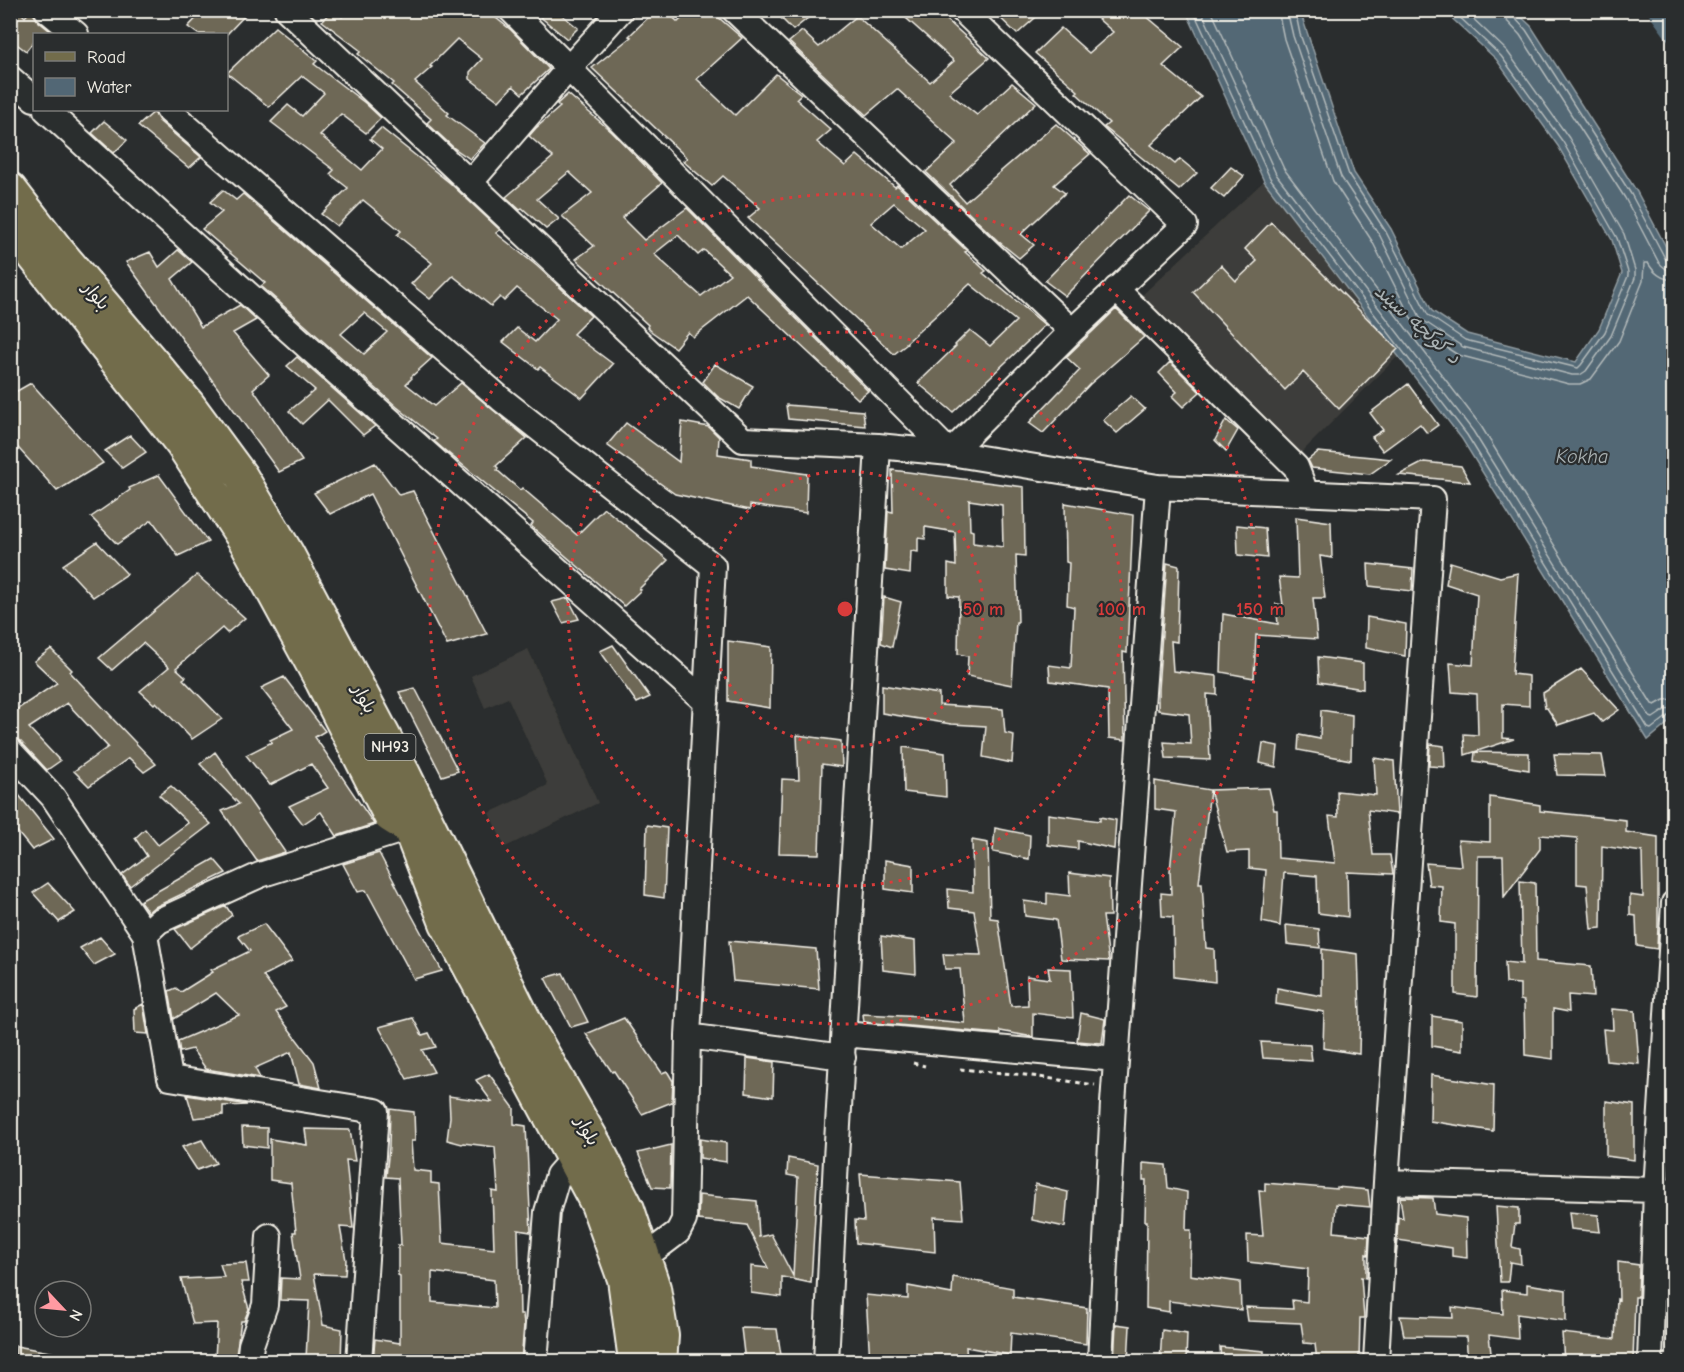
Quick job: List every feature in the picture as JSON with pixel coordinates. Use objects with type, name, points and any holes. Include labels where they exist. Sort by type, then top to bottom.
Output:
[{"type":"main road","name":"بلوار","points":[[10,189],[58,251],[188,404],[241,476],[287,553],[404,774],[573,1158],[597,1204],[624,1279],[634,1362]]},
{"type":"main road","name":"بلوار","points":[[10,226],[181,443],[247,544],[322,682],[390,816],[409,828],[446,923],[596,1146],[628,1209],[645,1257],[654,1288],[662,1336],[660,1362]]},
{"type":"street","points":[[47,10],[75,33]]},
{"type":"street","points":[[287,10],[743,440],[878,446],[950,453],[1158,487],[1432,499],[1376,1362]]},
{"type":"street","points":[[511,10],[950,453]]},
{"type":"street","points":[[471,182],[621,10]]},
{"type":"street","points":[[734,10],[1072,331]]},
{"type":"street","points":[[950,453],[1072,331],[1185,225],[962,10]]},
{"type":"street","points":[[10,78],[33,98]]},
{"type":"street","points":[[46,111],[706,702]]},
{"type":"street","points":[[169,111],[501,399],[713,566],[688,1036],[684,1220],[678,1232],[645,1257]]},
{"type":"street","points":[[1116,289],[1296,467],[1306,493]]},
{"type":"street","points":[[826,1362],[878,446]]},
{"type":"street","points":[[1100,1362],[1114,1087],[1158,487]]},
{"type":"street","points":[[10,752],[53,797],[145,934],[170,1078],[376,1111],[359,1362]]},
{"type":"street","points":[[145,934],[159,921],[260,875],[409,828]]},
{"type":"street","points":[[1650,1362],[1665,1191],[1674,903]]},
{"type":"street","points":[[688,1036],[1116,1059]]},
{"type":"street","points":[[535,1362],[547,1212],[558,1175],[573,1158]]},
{"type":"street","points":[[1386,1182],[1665,1191]]},
{"type":"street","points":[[249,1362],[251,1345],[264,1305],[269,1236]]},
{"type":"path","points":[[960,1068],[1114,1087]]},
{"type":"shaded area","points":[[1264,181],[1398,356],[1299,455],[1140,297]]},
{"type":"shaded area","points":[[528,649],[598,803],[505,847],[489,813],[548,785],[508,698],[485,708],[471,676]]},
{"type":"water","name":"Kokha","points":[[1186,11],[1300,11],[1354,173],[1391,229],[1432,311],[1467,334],[1576,362],[1599,329],[1622,273],[1612,240],[1558,146],[1496,59],[1444,11],[1515,11],[1531,26],[1637,192],[1674,262],[1673,719],[1648,740],[1462,439],[1264,181]]},
{"type":"building","points":[[10,10],[18,10],[25,17],[31,10],[38,21],[53,33],[33,33],[33,42],[26,51],[10,39]]},
{"type":"building","points":[[204,10],[250,10],[228,33],[197,33],[188,27]]},
{"type":"building","points":[[332,10],[342,17],[349,10],[486,10],[511,30],[549,69],[522,94],[513,86],[499,101],[470,79],[470,72],[482,59],[457,39],[415,82],[449,113],[447,115],[485,143],[470,159],[454,148],[427,123],[431,119],[392,85],[394,83],[358,54],[361,51],[322,21]]},
{"type":"building","points":[[532,10],[556,10],[578,28],[567,39]]},
{"type":"building","points":[[656,10],[665,10],[678,22],[690,10],[710,10],[742,38],[697,79],[735,115],[776,74],[801,94],[796,99],[831,130],[817,142],[845,166],[857,155],[895,187],[897,185],[967,251],[965,252],[986,271],[983,273],[1045,325],[953,412],[918,383],[970,330],[990,346],[1016,321],[970,284],[894,354],[748,218],[760,208],[723,176],[712,186],[683,161],[687,158],[592,68],[631,37],[629,36]],"holes":[[[894,203],[925,229],[901,249],[871,223]]]},
{"type":"building","points":[[773,10],[818,10],[793,30]]},
{"type":"building","points":[[897,10],[936,10],[989,58],[949,93],[977,115],[1012,83],[1036,103],[950,185],[965,202],[1056,124],[1090,154],[1054,185],[1065,193],[1021,234],[1034,245],[1019,258],[926,172],[957,143],[897,89],[866,115],[789,42],[802,31],[819,47],[857,16],[930,82],[954,61]]},
{"type":"building","points":[[992,10],[1044,10],[1017,34]]},
{"type":"building","points":[[1088,10],[1139,10],[1183,47],[1163,66],[1201,97],[1151,145],[1175,164],[1180,159],[1197,173],[1179,190],[1104,127],[1109,123],[1076,93],[1078,91],[1035,53],[1061,28],[1089,53],[1113,32]]},
{"type":"building","points":[[275,27],[317,61],[314,64],[381,118],[366,133],[341,114],[320,135],[362,170],[382,149],[370,139],[381,128],[450,183],[500,230],[496,233],[537,266],[591,316],[573,334],[613,364],[582,398],[503,342],[517,328],[535,342],[557,319],[517,288],[504,301],[500,297],[491,306],[453,276],[430,299],[411,284],[432,263],[397,235],[401,231],[363,200],[337,226],[321,214],[348,188],[330,174],[334,170],[271,122],[288,105],[302,116],[324,93],[302,76],[269,107],[228,72]]},
{"type":"building","points":[[568,94],[612,132],[662,183],[622,218],[644,240],[687,208],[868,391],[858,399],[747,295],[693,337],[688,332],[675,348],[652,332],[647,327],[648,325],[576,259],[594,246],[562,216],[592,193],[569,172],[537,199],[559,219],[546,229],[506,197],[553,157],[529,136],[560,107],[557,104]],"holes":[[[678,235],[698,255],[704,250],[730,274],[701,296],[654,254]]]},
{"type":"building","points":[[154,112],[159,121],[201,157],[189,168],[138,126]]},
{"type":"building","points":[[104,121],[127,140],[114,153],[92,133]]},
{"type":"building","points":[[1231,167],[1244,176],[1224,198],[1211,188]]},
{"type":"building","points":[[223,190],[236,200],[243,194],[432,358],[406,384],[434,406],[461,383],[527,438],[496,466],[497,470],[577,535],[604,508],[668,560],[624,606],[531,526],[533,523],[434,441],[437,439],[397,407],[261,286],[265,283],[202,229],[222,212],[210,202]],"holes":[[[364,313],[387,332],[364,354],[341,334]]]},
{"type":"building","points":[[1129,195],[1149,211],[1065,296],[1045,281]]},
{"type":"building","points":[[1271,222],[1398,349],[1339,409],[1303,372],[1285,390],[1193,292],[1221,265],[1236,281],[1257,261],[1245,249]]},
{"type":"building","points":[[178,250],[192,262],[172,279],[201,327],[240,305],[256,320],[233,333],[269,375],[253,389],[302,461],[279,472],[126,262],[150,252],[159,267]]},
{"type":"building","points":[[1116,309],[1144,337],[1090,384],[1043,433],[1029,423],[1080,370],[1066,357]]},
{"type":"building","points":[[297,357],[375,426],[363,435],[328,400],[302,424],[289,411],[315,390],[287,366]]},
{"type":"building","points":[[1170,362],[1200,392],[1183,407],[1172,396],[1177,392],[1159,373]]},
{"type":"building","points":[[715,364],[753,386],[739,409],[718,397],[703,382]]},
{"type":"building","points":[[31,383],[103,463],[57,491],[10,439],[10,395]]},
{"type":"building","points":[[1408,384],[1438,425],[1427,433],[1420,424],[1383,451],[1372,437],[1383,430],[1370,413]]},
{"type":"building","points":[[1131,396],[1145,409],[1117,433],[1103,420]]},
{"type":"building","points":[[786,405],[863,411],[865,426],[788,419]]},
{"type":"building","points":[[1226,420],[1238,430],[1226,451],[1215,440]]},
{"type":"building","points":[[682,422],[709,427],[719,437],[718,454],[751,459],[751,466],[807,474],[806,513],[750,505],[750,510],[675,494],[607,445],[626,423],[679,462]]},
{"type":"building","points":[[130,435],[146,452],[122,468],[105,451]]},
{"type":"building","points":[[1318,452],[1391,459],[1370,474],[1312,468],[1308,460]]},
{"type":"building","points":[[1424,462],[1461,466],[1470,482],[1399,475]]},
{"type":"building","points":[[375,463],[399,495],[413,491],[487,634],[447,645],[370,494],[330,514],[314,493]]},
{"type":"building","points":[[892,470],[1024,487],[1025,556],[1016,555],[1018,622],[1016,622],[1012,685],[967,676],[968,656],[958,654],[959,597],[948,596],[948,564],[956,566],[955,532],[925,527],[925,539],[918,538],[918,552],[911,551],[910,574],[885,570],[888,511],[893,512]],"holes":[[[969,500],[1002,505],[1003,547],[973,543]]]},
{"type":"building","points":[[159,475],[208,542],[178,556],[152,520],[117,544],[91,517],[130,490],[129,488]]},
{"type":"building","points":[[1065,503],[1133,515],[1127,653],[1123,652],[1125,740],[1109,738],[1108,689],[1050,681],[1049,665],[1071,668],[1074,607],[1067,605],[1069,563],[1066,562]]},
{"type":"building","points":[[1296,517],[1331,522],[1332,558],[1320,556],[1325,598],[1313,598],[1317,639],[1256,635],[1254,678],[1221,672],[1223,614],[1278,624],[1276,604],[1283,605],[1279,577],[1298,578]]},
{"type":"building","points":[[1237,525],[1265,528],[1267,558],[1238,555]]},
{"type":"building","points":[[97,542],[127,574],[93,597],[63,565]]},
{"type":"building","points":[[1450,562],[1500,577],[1518,573],[1512,674],[1529,676],[1529,706],[1503,704],[1503,738],[1514,739],[1465,755],[1464,734],[1478,735],[1477,694],[1452,692],[1450,663],[1473,665],[1477,594],[1446,584]]},
{"type":"building","points":[[1167,563],[1179,566],[1177,642],[1171,641],[1173,671],[1217,676],[1217,695],[1207,694],[1210,760],[1166,758],[1164,742],[1191,744],[1189,714],[1158,710]]},
{"type":"building","points":[[1368,564],[1413,569],[1412,591],[1369,586]]},
{"type":"building","points":[[197,575],[245,618],[227,633],[222,628],[176,668],[186,677],[183,679],[222,719],[192,739],[156,702],[154,704],[140,691],[169,667],[143,643],[112,670],[99,658]]},
{"type":"building","points":[[884,597],[901,602],[892,647],[881,643]]},
{"type":"building","points":[[568,598],[579,619],[563,623],[552,602]]},
{"type":"building","points":[[1367,617],[1406,624],[1405,656],[1366,648]]},
{"type":"building","points":[[728,641],[771,647],[770,708],[728,701]]},
{"type":"building","points":[[613,645],[650,697],[637,703],[600,651]]},
{"type":"building","points":[[51,649],[156,764],[144,772],[129,758],[89,786],[74,771],[108,747],[67,703],[29,728],[60,761],[47,770],[20,741],[10,737],[10,714],[57,683],[34,661]]},
{"type":"building","points":[[1318,657],[1363,663],[1363,689],[1319,682]]},
{"type":"building","points":[[1581,669],[1619,710],[1602,722],[1594,713],[1558,725],[1545,708],[1543,693]]},
{"type":"building","points":[[284,677],[325,731],[315,737],[374,824],[337,836],[321,812],[303,824],[289,806],[328,788],[311,764],[270,785],[246,755],[293,729],[261,688]]},
{"type":"building","points":[[882,685],[939,694],[939,705],[1003,709],[1005,733],[1014,735],[1012,763],[983,757],[986,726],[951,724],[882,713]]},
{"type":"building","points":[[415,688],[458,771],[442,776],[399,692]]},
{"type":"building","points":[[1321,710],[1352,715],[1351,760],[1298,750],[1299,735],[1320,739]]},
{"type":"building","points":[[797,735],[841,741],[842,767],[822,764],[819,854],[779,853],[782,779],[799,780]]},
{"type":"building","points":[[1263,743],[1278,746],[1276,767],[1260,763]]},
{"type":"building","points":[[1430,744],[1444,746],[1445,767],[1429,766]]},
{"type":"building","points":[[903,747],[945,753],[946,797],[904,792]]},
{"type":"building","points":[[215,752],[285,852],[257,861],[222,811],[239,804],[200,764]]},
{"type":"building","points":[[1475,752],[1529,753],[1529,770],[1474,761]]},
{"type":"building","points":[[1554,754],[1602,755],[1606,776],[1557,775]]},
{"type":"building","points":[[1374,758],[1394,761],[1397,814],[1368,810],[1373,855],[1390,855],[1393,874],[1347,872],[1348,917],[1318,913],[1317,876],[1284,873],[1280,926],[1262,922],[1266,870],[1249,868],[1249,851],[1227,852],[1210,790],[1269,788],[1274,810],[1277,810],[1278,858],[1335,863],[1329,816],[1338,817],[1337,791],[1376,795]]},
{"type":"building","points":[[1155,781],[1210,790],[1199,883],[1202,883],[1206,948],[1214,949],[1215,982],[1174,977],[1173,917],[1162,916],[1161,893],[1171,894],[1170,871],[1176,812],[1155,809]]},
{"type":"building","points":[[10,784],[54,839],[32,850],[10,823]]},
{"type":"building","points":[[171,786],[211,824],[130,886],[122,875],[147,856],[135,838],[145,829],[158,845],[188,823],[159,795]]},
{"type":"building","points":[[1490,797],[1540,805],[1540,811],[1626,820],[1626,832],[1658,837],[1657,949],[1637,946],[1636,916],[1630,915],[1630,895],[1643,897],[1642,852],[1602,846],[1601,928],[1591,929],[1587,885],[1577,884],[1577,838],[1540,835],[1540,849],[1504,897],[1503,856],[1478,856],[1477,997],[1455,994],[1455,924],[1441,922],[1442,886],[1429,885],[1426,863],[1461,866],[1458,840],[1490,842]]},
{"type":"building","points":[[1048,814],[1100,821],[1100,817],[1116,820],[1114,849],[1078,841],[1078,849],[1048,845]]},
{"type":"building","points":[[647,825],[667,828],[664,898],[645,895]]},
{"type":"building","points":[[995,828],[1030,835],[1029,859],[993,852]]},
{"type":"building","points":[[972,840],[988,843],[990,918],[998,919],[1011,1006],[1028,1005],[1027,976],[1050,979],[1048,968],[1071,969],[1073,1018],[1033,1013],[1033,1037],[1000,1031],[1000,1034],[864,1022],[863,1014],[922,1017],[922,1019],[965,1023],[960,969],[945,969],[943,954],[981,955],[974,911],[949,908],[948,889],[973,892]]},
{"type":"building","points":[[379,853],[442,971],[414,979],[366,890],[358,892],[343,864]]},
{"type":"building","points":[[214,859],[226,873],[148,912],[140,901]]},
{"type":"building","points":[[885,860],[913,865],[913,893],[885,889]]},
{"type":"building","points":[[1069,873],[1109,878],[1110,916],[1103,916],[1109,961],[1061,959],[1056,920],[1025,916],[1024,901],[1047,904],[1047,893],[1070,896]]},
{"type":"building","points":[[1520,881],[1535,883],[1536,961],[1591,966],[1593,997],[1568,995],[1569,1012],[1553,1009],[1553,1059],[1525,1055],[1524,1001],[1520,1000],[1520,984],[1506,983],[1505,962],[1522,964]]},
{"type":"building","points":[[48,883],[75,912],[59,922],[33,893]]},
{"type":"building","points":[[226,906],[232,915],[190,948],[175,929]]},
{"type":"building","points":[[264,924],[292,961],[263,976],[286,1007],[276,1012],[314,1062],[321,1088],[299,1084],[291,1052],[255,1068],[260,1078],[206,1069],[192,1049],[180,1052],[178,1041],[239,1015],[216,993],[174,1019],[169,991],[176,988],[181,992],[213,972],[211,970],[250,951],[238,936]]},
{"type":"building","points":[[1286,925],[1319,929],[1320,948],[1287,944]]},
{"type":"building","points":[[881,936],[915,941],[916,974],[883,970]]},
{"type":"building","points":[[100,937],[115,954],[94,965],[80,948]]},
{"type":"building","points":[[729,941],[816,949],[819,989],[733,981]]},
{"type":"building","points":[[1322,949],[1358,954],[1359,1054],[1323,1048],[1324,1012],[1276,1004],[1277,988],[1322,996]]},
{"type":"building","points":[[563,973],[588,1022],[571,1027],[545,978]]},
{"type":"building","points":[[143,1004],[148,1034],[135,1033],[134,1009]]},
{"type":"building","points":[[1612,1009],[1635,1011],[1639,1064],[1606,1061],[1603,1029],[1613,1030]]},
{"type":"building","points":[[1081,1013],[1105,1019],[1102,1043],[1077,1041]]},
{"type":"building","points":[[1432,1016],[1462,1021],[1462,1051],[1432,1046]]},
{"type":"building","points":[[413,1018],[422,1035],[429,1033],[436,1047],[422,1050],[434,1072],[407,1079],[379,1027]]},
{"type":"building","points":[[624,1018],[662,1073],[667,1071],[673,1081],[672,1102],[642,1114],[586,1034]]},
{"type":"building","points":[[1261,1042],[1310,1045],[1312,1061],[1263,1058]]},
{"type":"building","points":[[747,1058],[774,1062],[773,1097],[746,1093]]},
{"type":"building","points":[[489,1074],[514,1108],[514,1124],[526,1126],[531,1232],[518,1230],[520,1314],[523,1314],[524,1325],[521,1362],[419,1362],[383,1355],[382,1362],[373,1362],[375,1339],[400,1343],[398,1245],[401,1245],[398,1178],[386,1177],[390,1109],[414,1112],[415,1141],[411,1141],[413,1170],[431,1172],[431,1183],[439,1184],[442,1243],[494,1249],[492,1191],[498,1192],[495,1147],[447,1140],[450,1117],[449,1096],[492,1102],[476,1080]],"holes":[[[432,1272],[494,1280],[495,1308],[432,1302]]]},
{"type":"building","points":[[1431,1075],[1494,1085],[1493,1131],[1430,1121]]},
{"type":"building","points":[[187,1095],[247,1105],[223,1106],[223,1115],[194,1118]]},
{"type":"building","points":[[1606,1101],[1634,1105],[1634,1160],[1606,1156]]},
{"type":"building","points":[[242,1127],[267,1128],[267,1148],[243,1145]]},
{"type":"building","points":[[305,1129],[350,1130],[355,1161],[346,1160],[353,1228],[340,1227],[346,1260],[345,1275],[314,1274],[323,1325],[342,1329],[341,1362],[317,1362],[306,1359],[309,1301],[280,1300],[281,1278],[300,1279],[293,1232],[296,1232],[291,1183],[270,1180],[270,1139],[307,1145]]},
{"type":"building","points":[[700,1139],[726,1143],[726,1162],[700,1158]]},
{"type":"building","points":[[202,1140],[216,1163],[197,1170],[182,1147]]},
{"type":"building","points":[[671,1145],[670,1188],[652,1187],[638,1153]]},
{"type":"building","points":[[788,1158],[818,1164],[811,1283],[782,1277],[782,1297],[751,1293],[751,1266],[768,1268],[747,1225],[698,1220],[699,1195],[757,1201],[759,1237],[771,1234],[793,1276],[798,1177],[787,1175]]},
{"type":"building","points":[[1143,1163],[1166,1165],[1168,1188],[1187,1192],[1186,1230],[1191,1230],[1190,1275],[1240,1282],[1241,1310],[1169,1301],[1169,1312],[1146,1308],[1147,1221],[1145,1221],[1146,1180],[1143,1180]]},
{"type":"building","points":[[860,1174],[960,1182],[963,1219],[934,1217],[935,1252],[856,1243],[855,1220],[864,1221]]},
{"type":"building","points":[[1265,1183],[1368,1190],[1370,1207],[1336,1204],[1334,1232],[1369,1236],[1366,1278],[1361,1277],[1364,1318],[1360,1318],[1359,1362],[1317,1361],[1315,1344],[1304,1343],[1301,1323],[1248,1321],[1246,1307],[1293,1309],[1292,1300],[1307,1302],[1308,1269],[1248,1262],[1247,1235],[1263,1236],[1259,1190],[1265,1191]]},
{"type":"building","points":[[1035,1184],[1068,1192],[1065,1227],[1032,1220]]},
{"type":"building","points":[[1400,1197],[1433,1198],[1435,1214],[1466,1218],[1467,1258],[1452,1256],[1452,1248],[1398,1240],[1396,1258],[1398,1217],[1403,1218]]},
{"type":"building","points":[[1496,1206],[1519,1208],[1519,1224],[1515,1224],[1512,1247],[1520,1249],[1521,1264],[1510,1262],[1508,1282],[1500,1282]]},
{"type":"building","points":[[1569,1212],[1598,1215],[1600,1232],[1571,1229]]},
{"type":"building","points":[[1618,1262],[1639,1265],[1638,1297],[1635,1297],[1633,1362],[1564,1362],[1562,1333],[1615,1339],[1617,1299],[1619,1300]]},
{"type":"building","points":[[246,1263],[249,1282],[241,1282],[249,1309],[244,1321],[241,1321],[235,1362],[215,1359],[217,1323],[193,1324],[181,1279],[224,1277],[220,1264]]},
{"type":"building","points":[[953,1277],[1013,1288],[1013,1297],[1087,1308],[1086,1344],[1011,1333],[1010,1355],[966,1347],[967,1362],[870,1362],[866,1295],[908,1299],[908,1286],[952,1294]]},
{"type":"building","points":[[1527,1284],[1566,1290],[1566,1321],[1517,1314],[1518,1339],[1489,1335],[1492,1362],[1468,1362],[1466,1337],[1404,1336],[1400,1316],[1453,1318],[1452,1307],[1503,1314],[1502,1290],[1527,1293]]},
{"type":"building","points":[[1116,1324],[1130,1326],[1128,1362],[1114,1362]]},
{"type":"building","points":[[741,1328],[777,1329],[782,1362],[745,1362]]},
{"type":"building","points":[[1162,1330],[1187,1334],[1186,1362],[1160,1362]]},
{"type":"building","points":[[16,1346],[60,1354],[60,1362],[15,1362]]},
{"type":"building","points":[[1220,1347],[1264,1351],[1264,1362],[1221,1362]]},
{"type":"waterway","points":[[1658,10],[1674,32]]},
{"type":"water label","name":"د کوکچه سیند","points":[[1418,324]]}]
